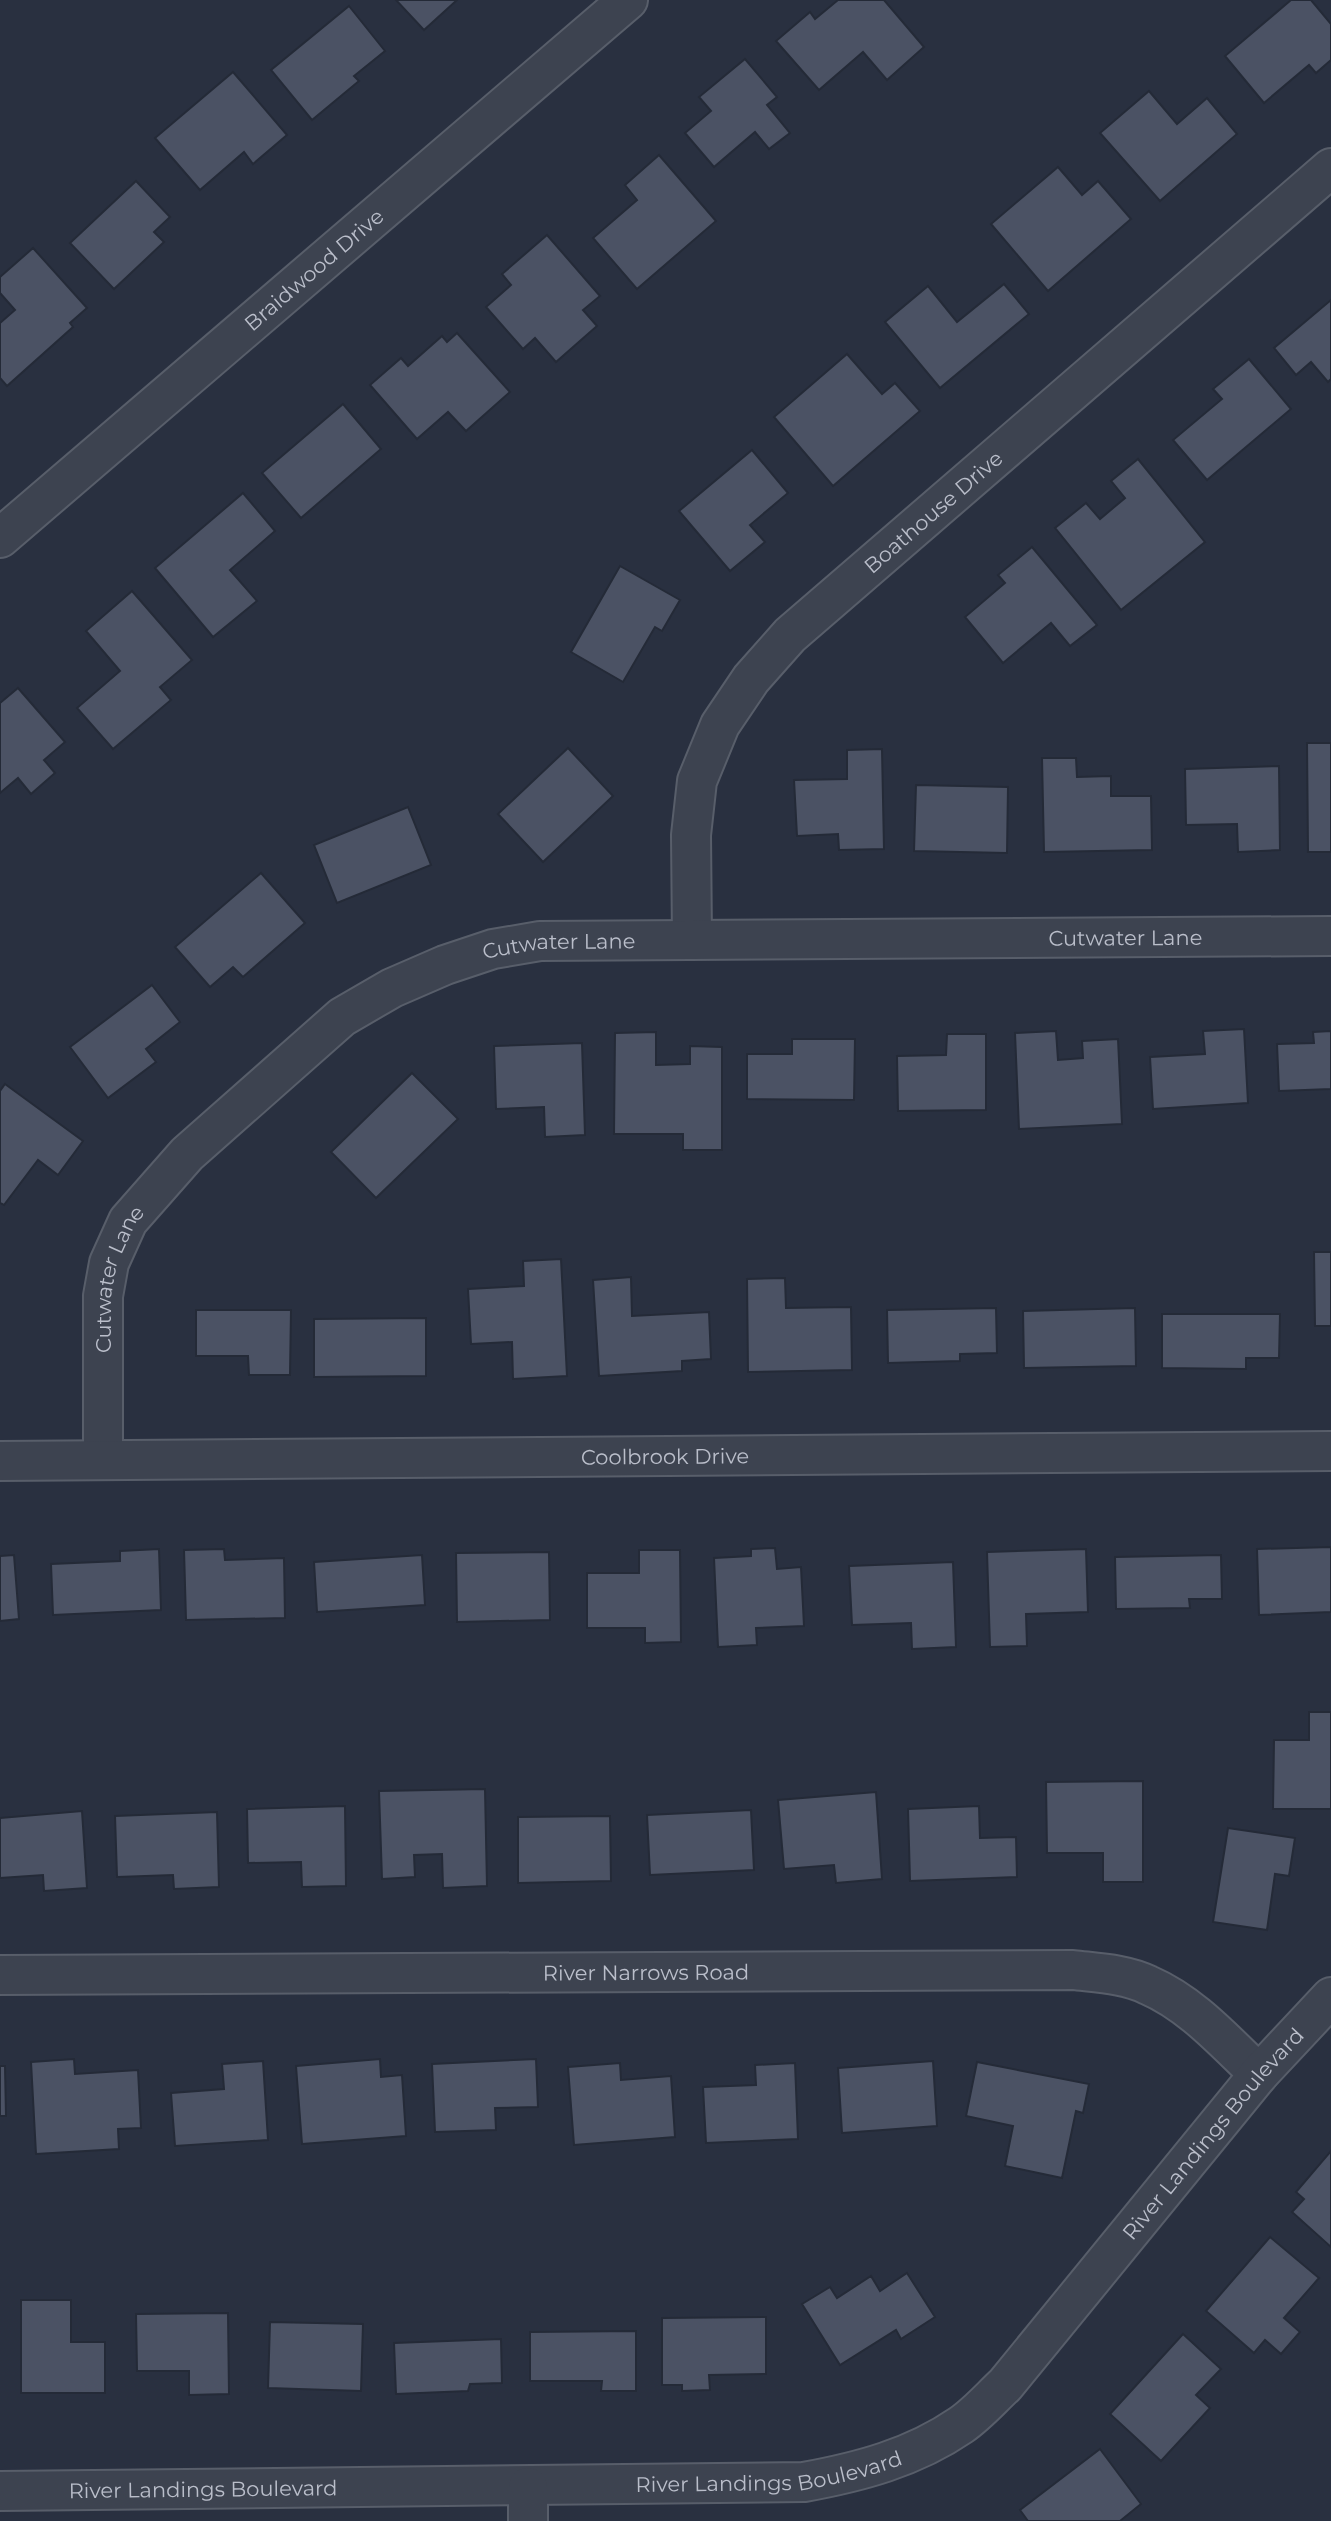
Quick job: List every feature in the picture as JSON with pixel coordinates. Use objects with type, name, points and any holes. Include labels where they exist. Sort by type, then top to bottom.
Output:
[{"type":"street","name":"Braidwood Drive","points":[[0,538],[628,0]]},
{"type":"street","name":"Boathouse Drive","points":[[692,940],[691,835],[697,781],[720,725],[751,678],[790,635],[1331,169]]},
{"type":"street","name":"Cutwater Lane","points":[[103,1460],[103,1296],[109,1263],[128,1221],[187,1154],[342,1017],[393,988],[445,965],[492,949],[540,941],[1331,936]]},
{"type":"street","name":"Coolbrook Drive","points":[[0,1461],[1331,1451]]},
{"type":"street","name":"River Narrows Road","points":[[0,1975],[1073,1970],[1114,1975],[1147,1984],[1169,1996],[1209,2027],[1259,2074]]},
{"type":"street","name":"River Landings Boulevard","points":[[0,2491],[528,2504],[804,2482],[859,2472],[913,2453],[962,2425],[1005,2385],[1259,2074],[1331,1997]]},
{"type":"building","points":[[396,0],[457,0],[424,30]]},
{"type":"building","points":[[838,0],[884,0],[924,47],[887,80],[863,52],[819,90],[776,41],[810,12],[815,19]]},
{"type":"building","points":[[1291,0],[1311,0],[1331,24],[1331,60],[1316,73],[1309,65],[1264,103],[1225,56]]},
{"type":"building","points":[[349,6],[385,51],[354,76],[359,81],[312,120],[271,70]]},
{"type":"building","points":[[745,59],[777,97],[767,105],[790,133],[769,149],[755,132],[714,167],[685,133],[711,111],[699,97]]},
{"type":"building","points":[[233,72],[287,135],[253,164],[244,152],[200,190],[155,138]]},
{"type":"building","points":[[1149,91],[1177,124],[1207,98],[1237,134],[1160,201],[1100,133]]},
{"type":"building","points":[[659,155],[716,221],[637,289],[593,238],[637,200],[625,185]]},
{"type":"building","points":[[1058,167],[1082,195],[1098,181],[1131,219],[1048,291],[991,224]]},
{"type":"building","points":[[136,181],[170,217],[154,232],[164,242],[114,289],[70,243]]},
{"type":"building","points":[[547,235],[600,296],[583,310],[597,326],[556,362],[535,338],[523,349],[486,307],[511,285],[502,274]]},
{"type":"building","points":[[33,248],[87,308],[70,323],[73,327],[7,386],[0,378],[0,323],[15,310],[0,293],[0,277]]},
{"type":"building","points":[[1004,284],[1029,314],[940,388],[885,322],[928,286],[957,322]]},
{"type":"building","points":[[1331,300],[1331,379],[1328,382],[1311,362],[1296,375],[1274,348]]},
{"type":"building","points":[[457,333],[510,392],[466,431],[448,412],[417,439],[370,385],[401,358],[408,366],[442,336],[447,342]]},
{"type":"building","points":[[847,354],[882,394],[895,383],[920,411],[833,486],[774,417]]},
{"type":"building","points":[[1249,359],[1291,409],[1207,480],[1173,440],[1222,399],[1213,389]]},
{"type":"building","points":[[343,404],[381,449],[301,518],[262,473]]},
{"type":"building","points":[[752,450],[788,493],[750,525],[765,542],[730,571],[679,511]]},
{"type":"building","points":[[1138,459],[1205,542],[1121,610],[1055,528],[1086,503],[1100,519],[1125,498],[1111,481]]},
{"type":"building","points":[[243,493],[275,531],[230,570],[257,601],[213,637],[155,568]]},
{"type":"building","points":[[1032,547],[1097,625],[1070,646],[1051,623],[1003,663],[965,617],[1005,583],[998,575]]},
{"type":"building","points":[[620,566],[680,600],[662,631],[655,627],[623,682],[571,652]]},
{"type":"building","points":[[132,591],[192,660],[160,687],[171,700],[113,749],[77,708],[120,671],[86,631]]},
{"type":"building","points":[[18,688],[65,742],[44,760],[55,773],[31,794],[18,778],[0,793],[0,703]]},
{"type":"building","points":[[1307,743],[1331,743],[1331,852],[1308,852]]},
{"type":"building","points":[[568,748],[613,796],[543,862],[498,814]]},
{"type":"building","points":[[882,749],[884,849],[839,850],[838,834],[797,836],[794,780],[847,779],[847,750]]},
{"type":"building","points":[[1042,758],[1076,758],[1077,777],[1111,776],[1111,796],[1151,796],[1152,850],[1044,852]]},
{"type":"building","points":[[1279,766],[1280,850],[1238,852],[1237,824],[1186,825],[1185,769]]},
{"type":"building","points":[[916,785],[1008,787],[1007,853],[914,851]]},
{"type":"building","points":[[408,807],[431,865],[337,903],[314,845]]},
{"type":"building","points":[[261,873],[305,923],[243,977],[233,967],[210,987],[175,947]]},
{"type":"building","points":[[152,985],[180,1022],[146,1049],[156,1062],[108,1098],[70,1047]]},
{"type":"building","points":[[1244,1029],[1248,1103],[1153,1109],[1150,1057],[1205,1054],[1203,1031]]},
{"type":"building","points":[[1056,1031],[1058,1060],[1083,1058],[1082,1041],[1118,1039],[1122,1124],[1019,1129],[1015,1033]]},
{"type":"building","points":[[1331,1031],[1331,1089],[1279,1091],[1277,1044],[1314,1043],[1313,1032]]},
{"type":"building","points":[[656,1032],[656,1065],[690,1064],[690,1046],[722,1047],[722,1150],[683,1150],[683,1134],[614,1134],[615,1033]]},
{"type":"building","points":[[947,1034],[986,1034],[986,1110],[898,1111],[897,1056],[946,1055]]},
{"type":"building","points":[[792,1039],[855,1039],[854,1100],[747,1099],[747,1054],[792,1054]]},
{"type":"building","points":[[582,1043],[585,1135],[545,1137],[544,1107],[496,1109],[494,1046]]},
{"type":"building","points":[[412,1073],[458,1119],[376,1198],[331,1152]]},
{"type":"building","points":[[5,1084],[83,1141],[58,1175],[38,1160],[4,1205],[0,1203],[0,1091]]},
{"type":"building","points":[[1314,1252],[1331,1252],[1331,1326],[1315,1326]]},
{"type":"building","points":[[561,1259],[567,1376],[513,1379],[512,1342],[471,1344],[468,1289],[524,1286],[523,1261]]},
{"type":"building","points":[[631,1277],[632,1316],[709,1312],[711,1359],[682,1361],[682,1371],[599,1376],[593,1280]]},
{"type":"building","points":[[785,1278],[786,1308],[851,1307],[852,1370],[748,1372],[747,1279]]},
{"type":"building","points":[[996,1308],[997,1353],[960,1354],[960,1361],[888,1363],[887,1310]]},
{"type":"building","points":[[1135,1308],[1136,1366],[1024,1368],[1023,1311]]},
{"type":"building","points":[[196,1310],[291,1310],[290,1375],[249,1375],[248,1356],[196,1356]]},
{"type":"building","points":[[1162,1314],[1280,1314],[1279,1358],[1246,1358],[1246,1369],[1162,1368]]},
{"type":"building","points":[[426,1318],[426,1376],[314,1377],[314,1319]]},
{"type":"building","points":[[1331,1547],[1331,1612],[1259,1615],[1257,1549]]},
{"type":"building","points":[[775,1548],[777,1569],[801,1567],[804,1626],[756,1628],[757,1645],[718,1647],[714,1558],[751,1556],[751,1549]]},
{"type":"building","points":[[159,1549],[161,1610],[53,1615],[51,1564],[120,1561],[120,1551]]},
{"type":"building","points":[[224,1549],[225,1560],[284,1558],[285,1618],[186,1620],[184,1550]]},
{"type":"building","points":[[1086,1549],[1088,1612],[1026,1614],[1027,1646],[990,1647],[987,1552]]},
{"type":"building","points":[[639,1550],[680,1550],[681,1642],[645,1643],[645,1628],[587,1628],[587,1573],[639,1573]]},
{"type":"building","points":[[549,1552],[550,1620],[457,1622],[456,1553]]},
{"type":"building","points":[[14,1555],[19,1619],[0,1621],[0,1556]]},
{"type":"building","points":[[422,1555],[425,1605],[317,1612],[314,1562]]},
{"type":"building","points":[[1221,1555],[1222,1599],[1189,1599],[1190,1608],[1116,1609],[1115,1557]]},
{"type":"building","points":[[953,1562],[956,1647],[912,1649],[911,1623],[852,1625],[849,1566]]},
{"type":"building","points":[[1309,1712],[1331,1712],[1331,1809],[1273,1809],[1274,1740],[1309,1740]]},
{"type":"building","points":[[1143,1781],[1143,1882],[1103,1882],[1103,1853],[1047,1853],[1046,1782]]},
{"type":"building","points":[[485,1789],[487,1886],[443,1888],[442,1854],[414,1855],[415,1877],[382,1879],[379,1791]]},
{"type":"building","points":[[876,1792],[882,1879],[836,1883],[834,1865],[784,1869],[778,1800]]},
{"type":"building","points":[[345,1806],[346,1886],[302,1887],[301,1862],[248,1863],[247,1809]]},
{"type":"building","points":[[979,1806],[980,1838],[1016,1837],[1017,1877],[910,1881],[908,1809]]},
{"type":"building","points":[[751,1810],[754,1870],[650,1875],[647,1815]]},
{"type":"building","points":[[82,1811],[87,1888],[44,1891],[43,1875],[0,1878],[0,1818]]},
{"type":"building","points":[[217,1812],[219,1887],[174,1889],[173,1875],[117,1877],[115,1816]]},
{"type":"building","points":[[610,1816],[611,1881],[518,1883],[518,1817]]},
{"type":"building","points":[[1228,1828],[1295,1838],[1289,1876],[1275,1874],[1267,1930],[1213,1922]]},
{"type":"building","points":[[74,2059],[75,2074],[138,2070],[141,2128],[118,2129],[119,2149],[36,2154],[31,2062]]},
{"type":"building","points":[[380,2059],[381,2077],[402,2075],[406,2136],[302,2144],[296,2066]]},
{"type":"building","points":[[536,2059],[538,2107],[495,2108],[496,2130],[435,2132],[432,2064]]},
{"type":"building","points":[[263,2061],[268,2140],[175,2146],[171,2093],[224,2089],[222,2064]]},
{"type":"building","points":[[933,2061],[937,2126],[842,2133],[838,2068]]},
{"type":"building","points":[[977,2062],[1089,2084],[1083,2113],[1076,2111],[1062,2178],[1005,2166],[1013,2126],[966,2116]]},
{"type":"building","points":[[620,2063],[621,2080],[671,2076],[675,2137],[574,2145],[568,2067]]},
{"type":"building","points":[[795,2063],[798,2139],[706,2143],[703,2087],[756,2085],[755,2065]]},
{"type":"building","points":[[0,2066],[5,2066],[6,2116],[0,2116]]},
{"type":"building","points":[[1331,2151],[1331,2247],[1292,2212],[1304,2199],[1296,2192]]},
{"type":"building","points":[[1270,2237],[1319,2278],[1284,2318],[1300,2332],[1281,2354],[1265,2340],[1254,2353],[1206,2311]]},
{"type":"building","points":[[907,2273],[935,2317],[901,2339],[896,2330],[840,2365],[802,2304],[830,2287],[837,2298],[871,2276],[880,2291]]},
{"type":"building","points":[[21,2300],[71,2300],[71,2342],[105,2342],[105,2393],[21,2393]]},
{"type":"building","points":[[228,2313],[229,2394],[189,2395],[189,2371],[137,2371],[136,2314]]},
{"type":"building","points":[[766,2317],[766,2374],[709,2375],[710,2390],[682,2391],[682,2385],[662,2385],[662,2318]]},
{"type":"building","points":[[270,2322],[363,2324],[361,2391],[268,2388]]},
{"type":"building","points":[[636,2331],[636,2391],[601,2391],[602,2381],[530,2381],[530,2332]]},
{"type":"building","points":[[1183,2334],[1221,2369],[1196,2395],[1210,2408],[1161,2461],[1110,2414]]},
{"type":"building","points":[[501,2339],[502,2383],[470,2384],[468,2391],[396,2394],[394,2343]]},
{"type":"building","points":[[1100,2449],[1141,2504],[1120,2521],[1028,2521],[1020,2510]]}]
